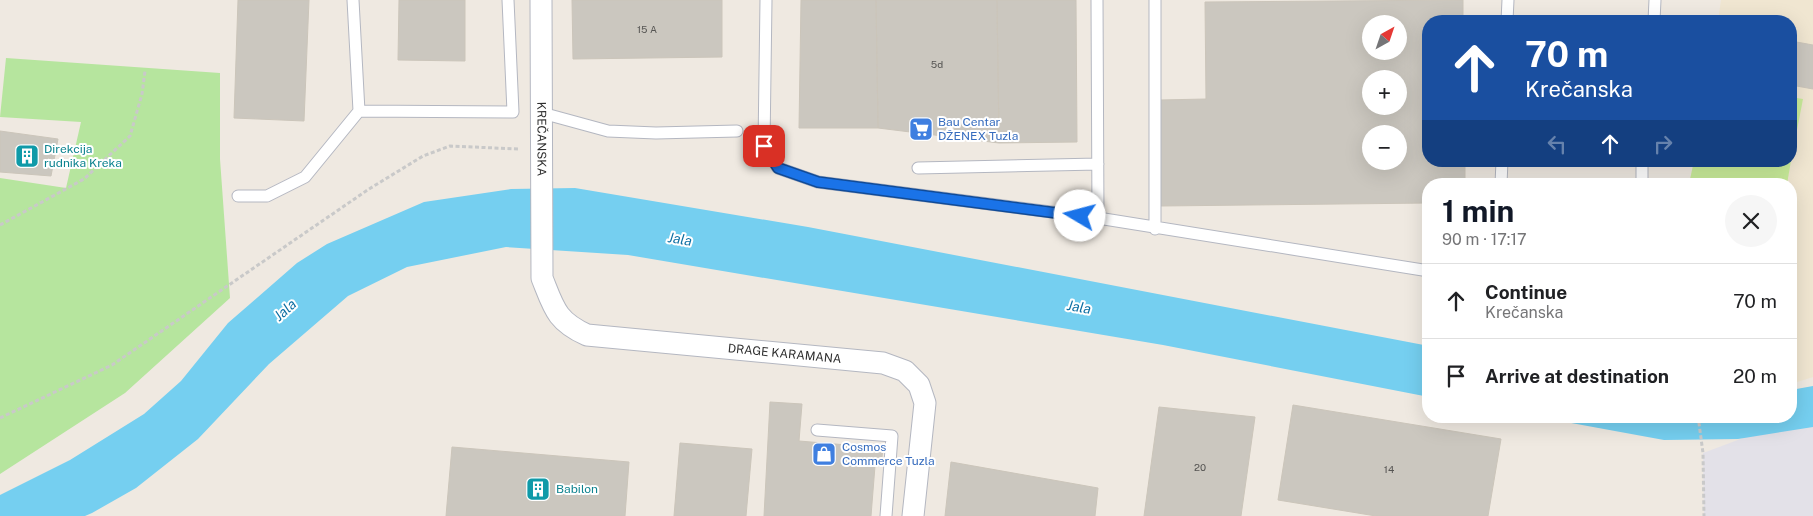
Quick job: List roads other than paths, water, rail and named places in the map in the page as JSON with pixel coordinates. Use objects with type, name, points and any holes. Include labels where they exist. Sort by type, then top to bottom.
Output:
[{"type":"street","name":"KREČANSKA","points":[[541,0],[542,278]]},
{"type":"street","name":"DRAGE KARAMANA","points":[[542,278],[553,308],[568,326],[587,335],[883,363],[905,371],[919,384],[925,403],[912,516]]},
{"type":"lane","points":[[238,196],[267,196],[305,177],[359,111],[353,0]]},
{"type":"lane","points":[[359,111],[513,112],[508,0]]},
{"type":"lane","points":[[766,0],[764,146],[778,168],[818,182],[1098,218],[1155,229],[1422,270]]},
{"type":"lane","points":[[1097,0],[1098,218]]},
{"type":"lane","points":[[1155,0],[1155,229]]},
{"type":"lane","points":[[1507,15],[1508,0]]},
{"type":"lane","points":[[1655,15],[1656,0]]},
{"type":"lane","points":[[542,113],[608,131],[656,133],[737,131]]},
{"type":"lane","points":[[918,168],[1098,164]]},
{"type":"lane","points":[[816,430],[892,436],[886,516]]},
{"type":"water","name":"Jala","points":[[575,188],[808,227],[1422,345],[1422,396],[1163,345],[628,255],[506,247],[407,267],[348,296],[269,364],[198,439],[136,488],[92,513],[85,516],[0,516],[0,495],[70,460],[144,414],[181,381],[228,323],[297,263],[327,244],[424,202],[511,189]]},
{"type":"water","points":[[1813,386],[1813,427],[1738,439],[1664,440],[1571,423],[1797,423],[1797,389]]},
{"type":"place","name":"Bau Centar DŽENEX Tuzla","points":[[921,129]]},
{"type":"place","name":"Direkcija rudnika Kreka","points":[[27,156]]},
{"type":"place","name":"Cosmos Commerce Tuzla","points":[[824,454]]},
{"type":"place","name":"Babilon","points":[[538,489]]}]
